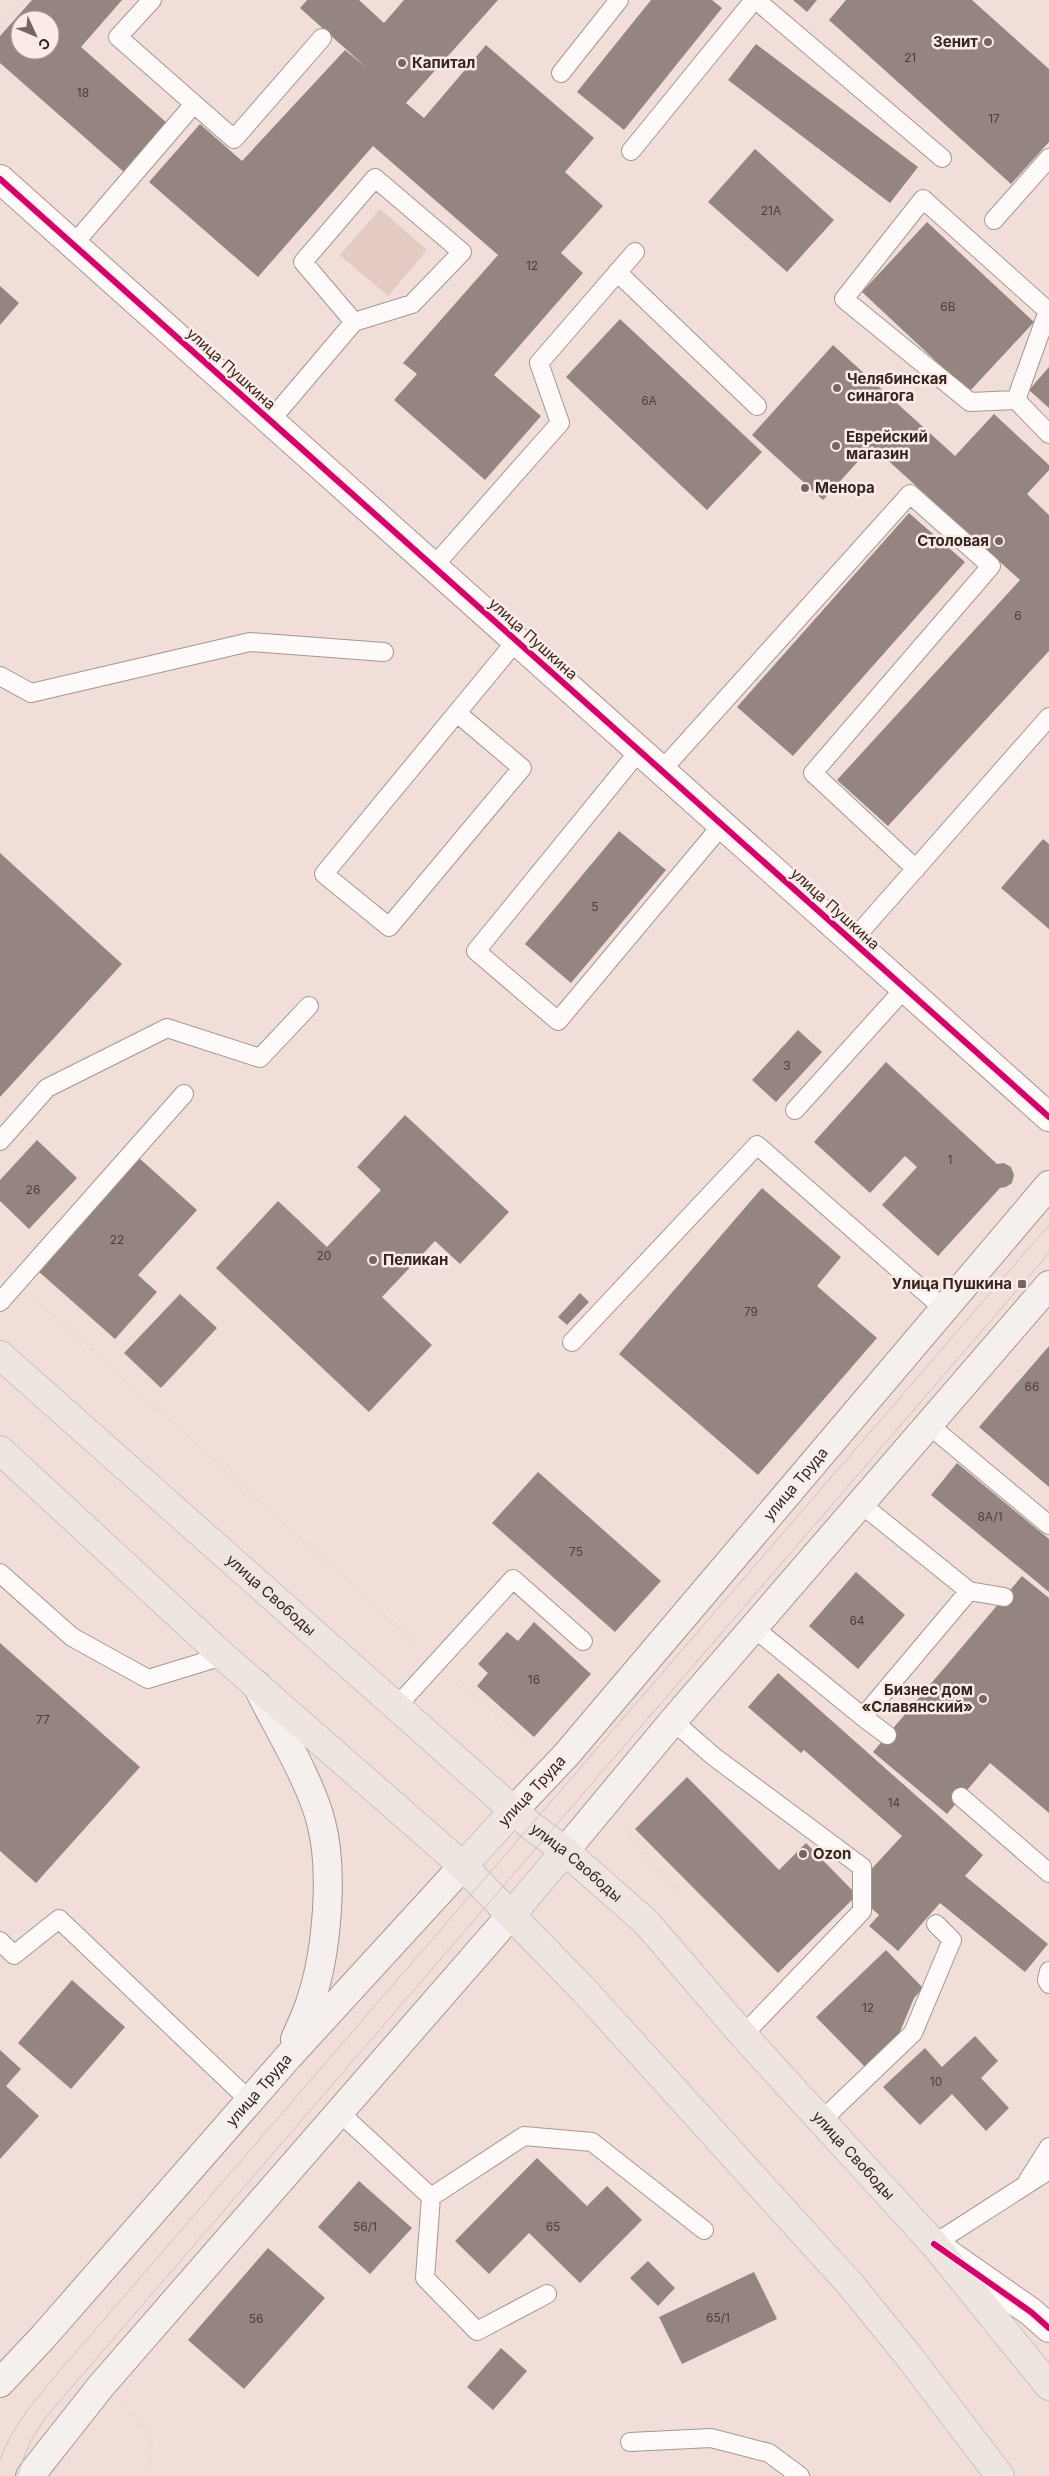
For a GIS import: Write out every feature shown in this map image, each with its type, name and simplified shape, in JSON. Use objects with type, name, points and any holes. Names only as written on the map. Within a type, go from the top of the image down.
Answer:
[{"type":"main road","name":"улица Труда","points":[[0,2383],[44,2336],[288,2057],[567,1754],[942,1308],[1049,1185]]},
{"type":"main road","points":[[30,2476],[101,2386],[511,1914],[673,1721],[1049,1285]]},
{"type":"main road","name":"улица Свободы","points":[[0,1355],[545,1838],[565,1850],[646,1922],[744,2035],[934,2244],[1049,2386]]},
{"type":"main road","points":[[0,1450],[224,1656],[463,1866],[511,1914],[581,1987],[850,2284],[907,2354],[1000,2476]]},
{"type":"main road","points":[[255,1683],[301,1773],[321,1821],[327,1856],[322,1950],[311,2000],[288,2057]]},
{"type":"street","name":"улица Пушкина","points":[[0,179],[1049,1117]]},
{"type":"street","points":[[934,2244],[1031,2312],[1049,2328]]},
{"type":"lane","points":[[152,0],[118,37],[234,139],[322,38]]},
{"type":"lane","points":[[561,73],[619,0]]},
{"type":"lane","points":[[631,151],[755,0],[942,158]]},
{"type":"lane","points":[[74,245],[194,104]]},
{"type":"lane","points":[[994,220],[1049,158]]},
{"type":"lane","points":[[270,421],[354,322],[412,304],[462,252],[375,178],[303,262],[354,322]]},
{"type":"lane","points":[[1016,400],[1048,311],[922,199],[844,299],[970,402],[1016,400],[1049,434]]},
{"type":"lane","points":[[433,567],[560,423],[539,363],[635,252]]},
{"type":"lane","points":[[617,272],[758,406]]},
{"type":"lane","points":[[661,771],[910,494],[991,566],[813,773],[916,869]]},
{"type":"lane","points":[[457,713],[522,768],[389,927],[324,874],[516,641]]},
{"type":"lane","points":[[0,676],[31,692],[250,642],[384,652]]},
{"type":"lane","points":[[852,941],[1049,717]]},
{"type":"lane","points":[[639,751],[476,951],[558,1021],[722,825]]},
{"type":"lane","points":[[795,1110],[905,988]]},
{"type":"lane","points":[[0,1141],[48,1088],[167,1028],[260,1058],[309,1006]]},
{"type":"lane","points":[[0,1302],[184,1094]]},
{"type":"lane","points":[[572,1342],[757,1145],[942,1308]]},
{"type":"lane","points":[[929,1425],[1049,1525]]},
{"type":"lane","points":[[861,1504],[969,1590],[1004,1597]]},
{"type":"lane","points":[[0,1573],[72,1638],[148,1679],[224,1656]]},
{"type":"lane","points":[[397,1706],[513,1579],[583,1641]]},
{"type":"lane","points":[[863,1717],[969,1590]]},
{"type":"lane","points":[[754,1628],[887,1735]]},
{"type":"lane","points":[[673,1721],[713,1756],[862,1867],[862,1911],[744,2035]]},
{"type":"lane","points":[[961,1797],[1049,1873]]},
{"type":"lane","points":[[0,1942],[14,1955],[59,1919],[250,2101]]},
{"type":"lane","points":[[821,2121],[913,2033],[952,1940],[936,1924]]},
{"type":"lane","points":[[1049,1971],[1047,1980],[1049,1984]]},
{"type":"lane","points":[[339,2112],[431,2196]]},
{"type":"lane","points":[[431,2196],[524,2136],[592,2142],[704,2230]]},
{"type":"lane","points":[[1024,2186],[1049,2146]]},
{"type":"lane","points":[[934,2244],[1049,2170]]},
{"type":"lane","points":[[431,2196],[425,2278],[477,2331],[547,2294]]},
{"type":"lane","points":[[630,2442],[711,2438],[769,2453],[800,2476]]},
{"type":"path","points":[[0,26],[23,0]]},
{"type":"path","points":[[17,1281],[490,1711],[533,1746],[539,1740]]},
{"type":"path","points":[[629,1825],[630,1839],[679,1892]]},
{"type":"shaded area","points":[[380,209],[427,250],[388,296],[340,255]]},
{"type":"building","points":[[32,0],[122,0],[81,47],[167,123],[124,172],[0,63],[0,36],[10,25],[10,60],[60,60],[60,10],[23,10]]},
{"type":"building","points":[[307,0],[359,0],[384,23],[404,0],[498,0],[406,103],[424,118],[486,45],[594,138],[565,172],[603,206],[561,253],[583,273],[494,375],[541,416],[485,480],[394,400],[417,374],[403,363],[498,255],[373,146],[258,277],[149,182],[200,124],[242,161],[345,50],[367,68],[300,8]]},
{"type":"building","points":[[651,0],[712,0],[722,8],[624,130],[577,92]]},
{"type":"building","points":[[793,0],[817,0],[807,12]]},
{"type":"building","points":[[846,0],[972,0],[1049,69],[1049,142],[1011,184],[829,20]]},
{"type":"building","points":[[756,44],[918,167],[890,203],[728,80]]},
{"type":"building","points":[[755,149],[834,220],[787,272],[708,202]]},
{"type":"building","points":[[927,222],[1034,322],[969,392],[862,292]]},
{"type":"building","points":[[0,286],[19,303],[0,325]]},
{"type":"building","points":[[620,319],[762,452],[707,510],[566,377]]},
{"type":"building","points":[[833,345],[955,456],[994,414],[1049,465],[1049,470],[1027,494],[1049,515],[1049,651],[888,826],[837,780],[1020,580],[872,446],[823,500],[752,435]]},
{"type":"building","points":[[1049,367],[1049,408],[1029,390]]},
{"type":"building","points":[[909,513],[965,562],[793,756],[737,707]]},
{"type":"building","points":[[619,831],[666,870],[571,983],[525,944]]},
{"type":"building","points":[[1043,839],[1049,844],[1049,929],[1001,888]]},
{"type":"building","points":[[0,853],[122,964],[0,1097]]},
{"type":"building","points":[[798,1030],[822,1052],[776,1102],[752,1080]]},
{"type":"building","points":[[886,1062],[997,1164],[1004,1163],[1011,1167],[1014,1175],[1012,1183],[1000,1188],[938,1256],[882,1205],[917,1167],[905,1156],[870,1193],[814,1142]]},
{"type":"building","points":[[405,1115],[509,1212],[460,1264],[435,1241],[382,1297],[432,1345],[369,1412],[216,1268],[278,1201],[327,1247],[381,1190],[357,1167]]},
{"type":"building","points":[[37,1140],[77,1178],[29,1229],[0,1201],[0,1180]]},
{"type":"building","points":[[139,1158],[197,1210],[138,1275],[157,1292],[115,1339],[38,1271]]},
{"type":"building","points":[[762,1188],[841,1257],[817,1286],[877,1338],[758,1475],[619,1354]]},
{"type":"building","points":[[580,1293],[589,1302],[567,1325],[558,1317]]},
{"type":"building","points":[[180,1294],[217,1328],[161,1388],[124,1353]]},
{"type":"building","points":[[1049,1346],[1049,1487],[979,1427]]},
{"type":"building","points":[[957,1463],[1049,1539],[1049,1592],[931,1495]]},
{"type":"building","points":[[538,1472],[661,1581],[615,1632],[492,1523]]},
{"type":"building","points":[[856,1572],[905,1615],[858,1669],[809,1626]]},
{"type":"building","name":"Бизнес дом «Славянский»","points":[[1022,1576],[1049,1598],[1049,1813],[990,1763],[947,1814],[873,1752]]},
{"type":"building","points":[[534,1622],[591,1674],[534,1737],[477,1686],[488,1673],[478,1664],[507,1632],[518,1641]]},
{"type":"building","points":[[0,1643],[140,1767],[36,1883],[0,1851]]},
{"type":"building","points":[[778,1673],[983,1855],[965,1876],[1048,1944],[1025,1972],[940,1903],[898,1951],[869,1926],[879,1915],[857,1895],[778,1973],[635,1829],[687,1777],[779,1870],[806,1843],[852,1890],[902,1836],[804,1750],[801,1753],[748,1707]]},
{"type":"building","points":[[886,1950],[923,1988],[914,1998],[899,2034],[865,2067],[816,2017]]},
{"type":"building","points":[[72,1980],[125,2027],[71,2089],[18,2043]]},
{"type":"building","points":[[975,2036],[998,2061],[981,2078],[1009,2108],[986,2131],[952,2094],[920,2125],[883,2087],[925,2048],[942,2067]]},
{"type":"building","points":[[0,2050],[21,2069],[6,2086],[39,2116],[0,2159]]},
{"type":"building","points":[[537,2158],[587,2206],[607,2186],[642,2220],[580,2283],[529,2233],[489,2274],[455,2241]]},
{"type":"building","points":[[359,2181],[412,2228],[370,2274],[318,2227]]},
{"type":"building","points":[[268,2248],[325,2298],[244,2389],[188,2340]]},
{"type":"building","points":[[648,2261],[675,2288],[658,2306],[630,2278]]},
{"type":"building","points":[[754,2272],[777,2319],[682,2364],[659,2317]]},
{"type":"building","points":[[501,2348],[527,2371],[493,2410],[467,2387]]},
{"type":"tram line","points":[[0,2460],[21,2419],[49,2383],[1049,1225]]},
{"type":"tram line","points":[[17,2476],[30,2442],[46,2417],[1049,1253]]},
{"type":"cycle path","points":[[0,179],[1049,1117]]},
{"type":"cycle path","points":[[934,2244],[1031,2312],[1049,2328]]},
{"type":"place","name":"Зенит","points":[[988,42]]},
{"type":"place","name":"Капитал","points":[[402,63]]},
{"type":"place","name":"Челябинская синагога","points":[[837,388]]},
{"type":"place","name":"Еврейский магазин","points":[[836,446]]},
{"type":"place","name":"Менора","points":[[805,488]]},
{"type":"place","name":"Столовая","points":[[999,541]]},
{"type":"place","name":"Пеликан","points":[[373,1260]]},
{"type":"place","name":"Улица Пушкина","points":[[1022,1284]]},
{"type":"place","name":"Бизнес дом «Славянский»","points":[[983,1699]]},
{"type":"place","name":"Ozon","points":[[803,1854]]}]
